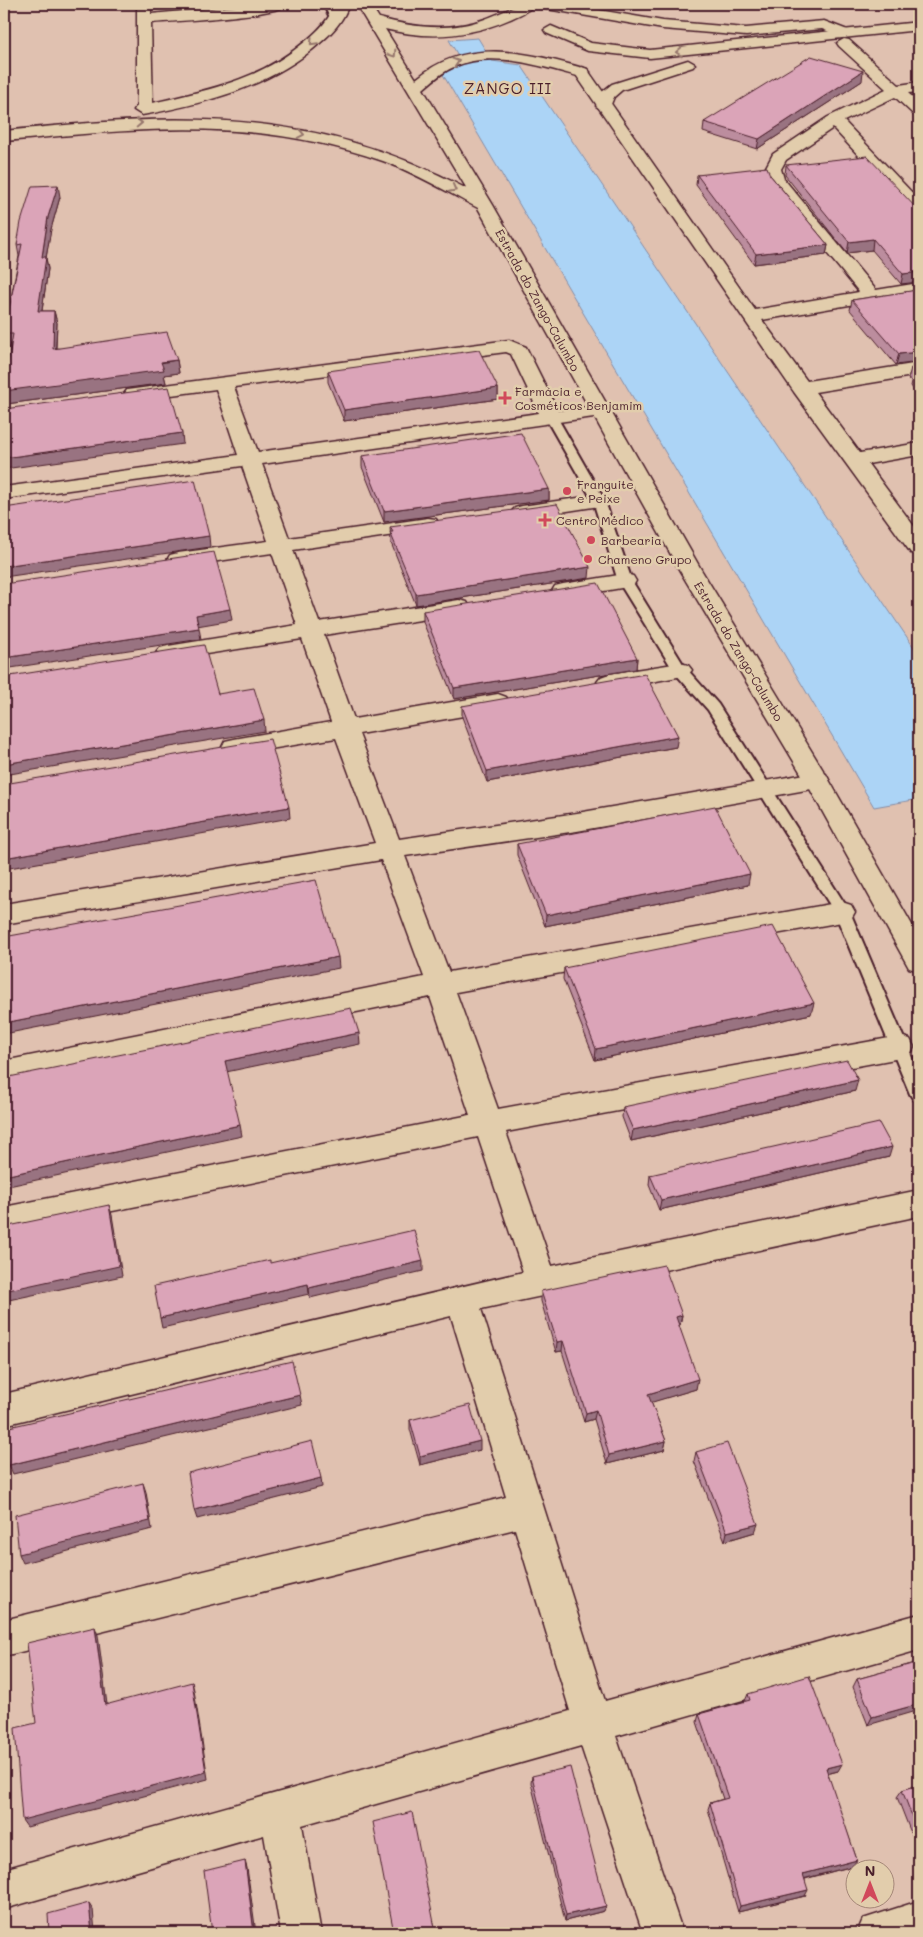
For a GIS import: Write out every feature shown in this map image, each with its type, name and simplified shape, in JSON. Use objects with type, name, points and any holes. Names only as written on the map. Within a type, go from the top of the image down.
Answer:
[{"type":"street","points":[[144,4],[145,109]]},
{"type":"street","points":[[145,19],[235,12],[281,4]]},
{"type":"street","points":[[4,125],[145,109],[206,96],[266,74],[302,53],[335,19],[342,4]]},
{"type":"street","name":"Estrada do Zango-Calumbo","points":[[363,4],[485,205],[691,571],[817,780],[919,961]]},
{"type":"street","points":[[372,21],[422,32],[450,32],[478,28],[504,18],[528,4]]},
{"type":"street","points":[[532,4],[582,72],[801,388],[853,460],[917,541]]},
{"type":"street","points":[[541,4],[663,25],[746,32],[824,25],[845,39],[919,111]]},
{"type":"street","points":[[604,106],[607,95],[617,87],[674,67],[704,60],[919,26]]},
{"type":"street","points":[[551,30],[588,48],[650,54],[919,35]]},
{"type":"street","points":[[524,57],[566,50]]},
{"type":"street","points":[[415,88],[438,69],[453,62],[492,55],[524,57],[582,72]]},
{"type":"street","points":[[871,295],[776,180],[773,168],[779,157],[834,120],[897,90],[919,87]]},
{"type":"street","points":[[834,120],[919,210]]},
{"type":"street","points":[[4,136],[116,124],[164,122],[250,126],[298,133],[352,146],[425,174],[485,205]]},
{"type":"street","points":[[751,316],[919,288]]},
{"type":"street","points":[[118,396],[509,346],[519,351],[551,417]]},
{"type":"street","points":[[801,388],[919,369]]},
{"type":"street","points":[[223,382],[345,728],[440,984],[542,1282]]},
{"type":"street","points":[[4,493],[601,411]]},
{"type":"street","points":[[853,460],[919,450]]},
{"type":"street","points":[[502,514],[599,501]]},
{"type":"street","points":[[157,563],[445,522]]},
{"type":"street","points":[[537,595],[625,581]]},
{"type":"street","points":[[148,656],[478,604]]},
{"type":"street","points":[[591,685],[680,670]]},
{"type":"street","points":[[209,752],[522,697]]},
{"type":"street","points":[[4,914],[391,849],[577,822],[817,780]]},
{"type":"street","points":[[4,1073],[440,984],[842,912]]},
{"type":"street","points":[[4,1220],[489,1123],[900,1047]]},
{"type":"street","points":[[4,1409],[462,1298],[919,1203]]},
{"type":"street","points":[[462,1298],[593,1722],[662,1933]]},
{"type":"street","points":[[4,1638],[527,1509]]},
{"type":"street","points":[[4,1889],[593,1722],[919,1632]]},
{"type":"street","points":[[280,1811],[302,1933]]},
{"type":"street","points":[[877,1933],[919,1921]]},
{"type":"lane","points":[[327,4],[335,19]]},
{"type":"lane","points":[[551,417],[599,501],[625,581],[680,670],[713,707],[842,912],[919,1094]]},
{"type":"water","points":[[478,38],[492,61],[521,65],[919,655],[919,799],[874,807],[442,73],[463,64],[449,40]]},
{"type":"building","points":[[811,56],[863,71],[759,139],[704,122]]},
{"type":"building","points":[[867,156],[919,211],[919,272],[903,274],[873,239],[849,242],[786,165]]},
{"type":"building","points":[[767,167],[770,175],[828,245],[756,254],[697,175]]},
{"type":"building","points":[[58,185],[48,217],[42,257],[46,257],[38,311],[54,311],[53,349],[167,332],[177,360],[161,362],[164,370],[4,391],[13,334],[4,334],[22,244],[17,245],[21,222],[32,186]]},
{"type":"building","points":[[919,284],[919,352],[899,354],[852,300],[917,290],[914,286]]},
{"type":"building","points":[[479,350],[498,388],[344,410],[328,371]]},
{"type":"building","points":[[919,366],[919,383],[913,376],[917,375],[911,368]]},
{"type":"building","points":[[169,387],[182,433],[4,458],[4,409]]},
{"type":"building","points":[[521,433],[549,489],[384,511],[362,456]]},
{"type":"building","points":[[195,480],[209,536],[4,566],[4,508]]},
{"type":"building","points":[[557,504],[590,567],[416,594],[390,532],[393,532],[390,527]]},
{"type":"building","points":[[214,552],[230,609],[196,615],[199,628],[4,658],[4,584]]},
{"type":"building","points":[[598,583],[637,658],[454,688],[423,611]]},
{"type":"building","points":[[204,645],[218,694],[254,688],[264,720],[4,764],[4,677]]},
{"type":"building","points":[[645,674],[678,736],[487,771],[462,706]]},
{"type":"building","points":[[270,739],[289,807],[4,858],[4,784]]},
{"type":"building","points":[[715,806],[750,874],[546,915],[517,844]]},
{"type":"building","points":[[316,880],[338,957],[4,1023],[4,937]]},
{"type":"building","points":[[773,926],[814,1003],[596,1049],[564,968]]},
{"type":"building","points":[[351,1008],[359,1033],[225,1061],[240,1125],[4,1176],[4,1078]]},
{"type":"building","points":[[847,1060],[858,1080],[633,1130],[623,1107]]},
{"type":"building","points":[[879,1123],[892,1147],[661,1200],[650,1175]]},
{"type":"building","points":[[109,1205],[119,1266],[4,1291],[4,1227]]},
{"type":"building","points":[[414,1230],[423,1261],[309,1288],[308,1284],[160,1318],[154,1286],[270,1260],[270,1263]]},
{"type":"building","points":[[664,1265],[682,1315],[676,1317],[698,1379],[648,1394],[666,1441],[609,1455],[596,1410],[586,1413],[563,1341],[557,1342],[541,1291]]},
{"type":"building","points":[[292,1361],[300,1395],[9,1465],[5,1428]]},
{"type":"building","points":[[470,1405],[480,1441],[420,1456],[410,1420]]},
{"type":"building","points":[[312,1441],[321,1478],[194,1510],[188,1473]]},
{"type":"building","points":[[727,1443],[758,1524],[727,1532],[696,1452]]},
{"type":"building","points":[[143,1483],[150,1521],[19,1554],[15,1515]]},
{"type":"building","points":[[95,1627],[105,1705],[192,1682],[206,1772],[22,1820],[15,1728],[36,1723],[27,1643]]},
{"type":"building","points":[[919,1662],[919,1704],[872,1717],[857,1679]]},
{"type":"building","points":[[809,1676],[842,1764],[826,1768],[857,1860],[846,1860],[846,1863],[803,1874],[808,1890],[740,1906],[710,1803],[728,1798],[699,1714],[750,1700],[748,1694]]},
{"type":"building","points":[[570,1767],[606,1906],[566,1915],[532,1776]]},
{"type":"building","points":[[919,1785],[919,1831],[918,1832],[902,1790]]},
{"type":"building","points":[[412,1812],[436,1933],[394,1933],[373,1822]]},
{"type":"building","points":[[245,1861],[254,1933],[212,1933],[204,1871]]},
{"type":"building","points":[[89,1903],[92,1933],[49,1933],[48,1914]]},
{"type":"place","name":"Farmácia e Cosméticos Benjamim","points":[[505,398]]},
{"type":"place","name":"Franguite e Peixe","points":[[567,491]]},
{"type":"place","name":"Centro Médico","points":[[545,520]]},
{"type":"place","name":"Barbearia","points":[[591,540]]},
{"type":"place","name":"Chameno Grupo","points":[[588,559]]},
{"type":"district","name":"ZANGO III","points":[[508,88]]}]
